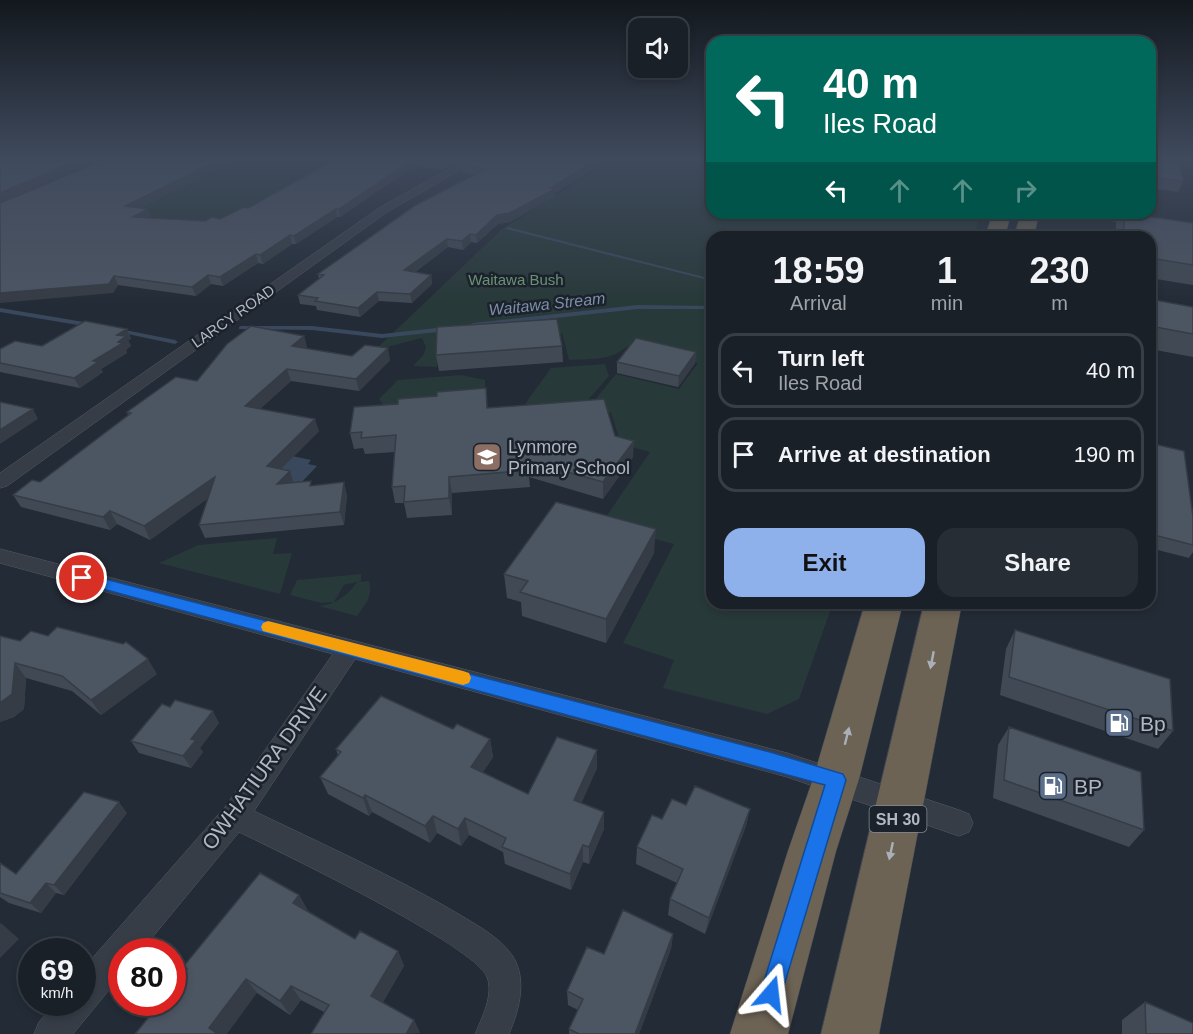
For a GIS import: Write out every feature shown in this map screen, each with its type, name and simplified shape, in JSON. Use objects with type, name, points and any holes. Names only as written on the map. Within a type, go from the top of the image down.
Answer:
[{"type":"highway","points":[[759,1034],[812,851],[836,780],[854,706],[882,609]]},
{"type":"highway","name":"SH 30","points":[[850,1034],[902,802],[942,609]]},
{"type":"street","name":"LARCY ROAD","points":[[0,482],[386,208]]},
{"type":"street","points":[[0,556],[759,757],[836,780],[959,823]]},
{"type":"street","name":"OWHATIURA DRIVE","points":[[96,980],[235,816],[350,648]]},
{"type":"street","points":[[235,816],[451,926],[486,950],[501,967],[504,992],[498,1020],[492,1034]]},
{"type":"street","points":[[51,1034],[66,1016]]},
{"type":"green space","points":[[140,208],[253,208],[220,226],[129,214]]},
{"type":"green space","name":"Waitawa Bush","points":[[535,208],[706,208],[706,219],[979,219],[975,231],[706,231],[706,609],[831,609],[799,699],[767,714],[663,688],[674,660],[623,643],[674,544],[628,532],[606,517],[650,452],[621,444],[611,413],[589,407],[616,374],[679,389],[698,363],[627,346],[608,357],[569,360],[562,333],[438,342],[437,367],[413,366],[424,354],[426,347],[422,338],[375,350],[502,229]]},
{"type":"green space","points":[[605,364],[609,376],[581,408],[525,404],[551,368]]},
{"type":"green space","points":[[461,375],[485,380],[485,394],[385,407],[379,399],[398,380]]},
{"type":"green space","points":[[277,538],[273,554],[292,553],[280,594],[159,563],[198,545]]},
{"type":"green space","points":[[361,574],[361,581],[344,585],[334,602],[321,603],[290,595],[297,580]]},
{"type":"green space","points":[[369,581],[369,596],[357,616],[319,606],[341,598],[357,582]]},
{"type":"water","points":[[273,452],[311,460],[308,464],[317,466],[299,485],[241,472]]},
{"type":"building","points":[[0,208],[142,208],[148,209],[133,217],[205,221],[212,217],[220,219],[241,208],[340,208],[294,236],[290,235],[260,255],[256,254],[220,277],[208,275],[192,287],[114,276],[109,284],[0,293]]},
{"type":"building","points":[[411,208],[519,208],[510,213],[497,215],[476,235],[470,234],[462,241],[447,239],[404,270],[431,275],[410,294],[377,292],[358,308],[315,301],[318,298],[298,295],[324,275],[318,274]]},
{"type":"building","points":[[1156,218],[1193,223],[1193,265],[1156,259],[1156,231],[1124,231],[1124,219]]},
{"type":"building","points":[[1156,300],[1193,307],[1193,334],[1156,327]]},
{"type":"building","points":[[557,319],[562,346],[436,355],[437,327]]},
{"type":"building","points":[[85,321],[127,329],[117,335],[126,336],[118,342],[123,343],[93,361],[98,362],[74,378],[0,363],[0,349],[15,341],[42,346]]},
{"type":"building","points":[[251,326],[304,336],[292,346],[352,356],[365,345],[388,348],[356,379],[287,369],[245,406],[315,419],[267,466],[290,471],[277,484],[311,481],[310,486],[344,482],[340,512],[199,525],[215,477],[144,526],[110,511],[103,517],[13,495],[32,480],[40,482],[131,413],[127,412],[176,377],[197,381],[227,344]]},
{"type":"building","points":[[636,338],[696,352],[679,376],[617,362]]},
{"type":"building","points":[[486,388],[487,408],[604,399],[615,436],[634,441],[603,482],[528,461],[529,470],[449,477],[449,498],[404,502],[405,486],[392,487],[396,435],[361,438],[362,432],[350,433],[354,407],[398,404],[398,399],[437,396],[437,392]]},
{"type":"building","points":[[0,402],[33,409],[0,430]]},
{"type":"building","points":[[1156,444],[1184,451],[1193,517],[1193,545],[1156,536]]},
{"type":"building","points":[[556,502],[656,529],[606,619],[520,592],[528,581],[504,574]]},
{"type":"building","points":[[57,627],[123,644],[126,642],[148,659],[91,700],[62,676],[15,663],[12,694],[0,703],[0,636],[20,641],[31,631],[48,636]]},
{"type":"building","points":[[1015,630],[1170,679],[1173,731],[1009,677]]},
{"type":"building","points":[[381,696],[453,729],[457,724],[490,739],[471,767],[528,794],[557,737],[597,750],[574,800],[604,812],[589,847],[583,845],[570,874],[502,847],[506,838],[465,818],[458,829],[433,816],[425,826],[365,795],[363,798],[320,777],[341,752],[336,749]]},
{"type":"building","points":[[175,700],[213,711],[191,739],[196,740],[183,756],[131,741],[162,704],[170,707]]},
{"type":"building","points":[[1009,727],[1141,772],[1144,830],[1004,780]]},
{"type":"building","points":[[695,786],[750,809],[709,918],[670,899],[683,869],[637,847],[652,815],[662,819],[672,799],[686,805]]},
{"type":"building","points":[[84,792],[119,802],[54,885],[46,883],[30,903],[0,893],[0,863],[16,874]]},
{"type":"building","points":[[260,873],[299,895],[293,903],[355,939],[360,931],[398,951],[371,996],[414,1020],[406,1034],[311,1034],[329,1005],[291,986],[280,1001],[246,979],[209,1028],[218,1034],[135,1034],[150,1016],[186,1016],[186,963]]},
{"type":"building","points":[[623,910],[673,934],[635,1034],[579,1034],[569,1029],[583,999],[567,991],[587,947],[604,954]]},
{"type":"building","points":[[1145,1002],[1193,1023],[1193,1034],[1146,1034]]},
{"type":"waterway","points":[[508,228],[706,278]]},
{"type":"waterway","name":"Waitawa Stream","points":[[473,325],[638,307],[706,308]]},
{"type":"waterway","name":"Waitawa Stream","points":[[0,310],[90,325]]},
{"type":"waterway","name":"Waitawa Stream","points":[[241,328],[312,328],[382,336],[446,329]]},
{"type":"waterway","name":"Waitawa Stream","points":[[120,331],[175,342]]},
{"type":"slow traffic","points":[[268,627],[463,678]]},
{"type":"place","name":"Lynmore Primary School","points":[[487,457]]},
{"type":"place","name":"Bp","points":[[1119,723]]},
{"type":"place","name":"BP","points":[[1053,786]]},
{"type":"route","points":[[82,578],[770,760],[836,780],[812,851],[771,994]]}]
